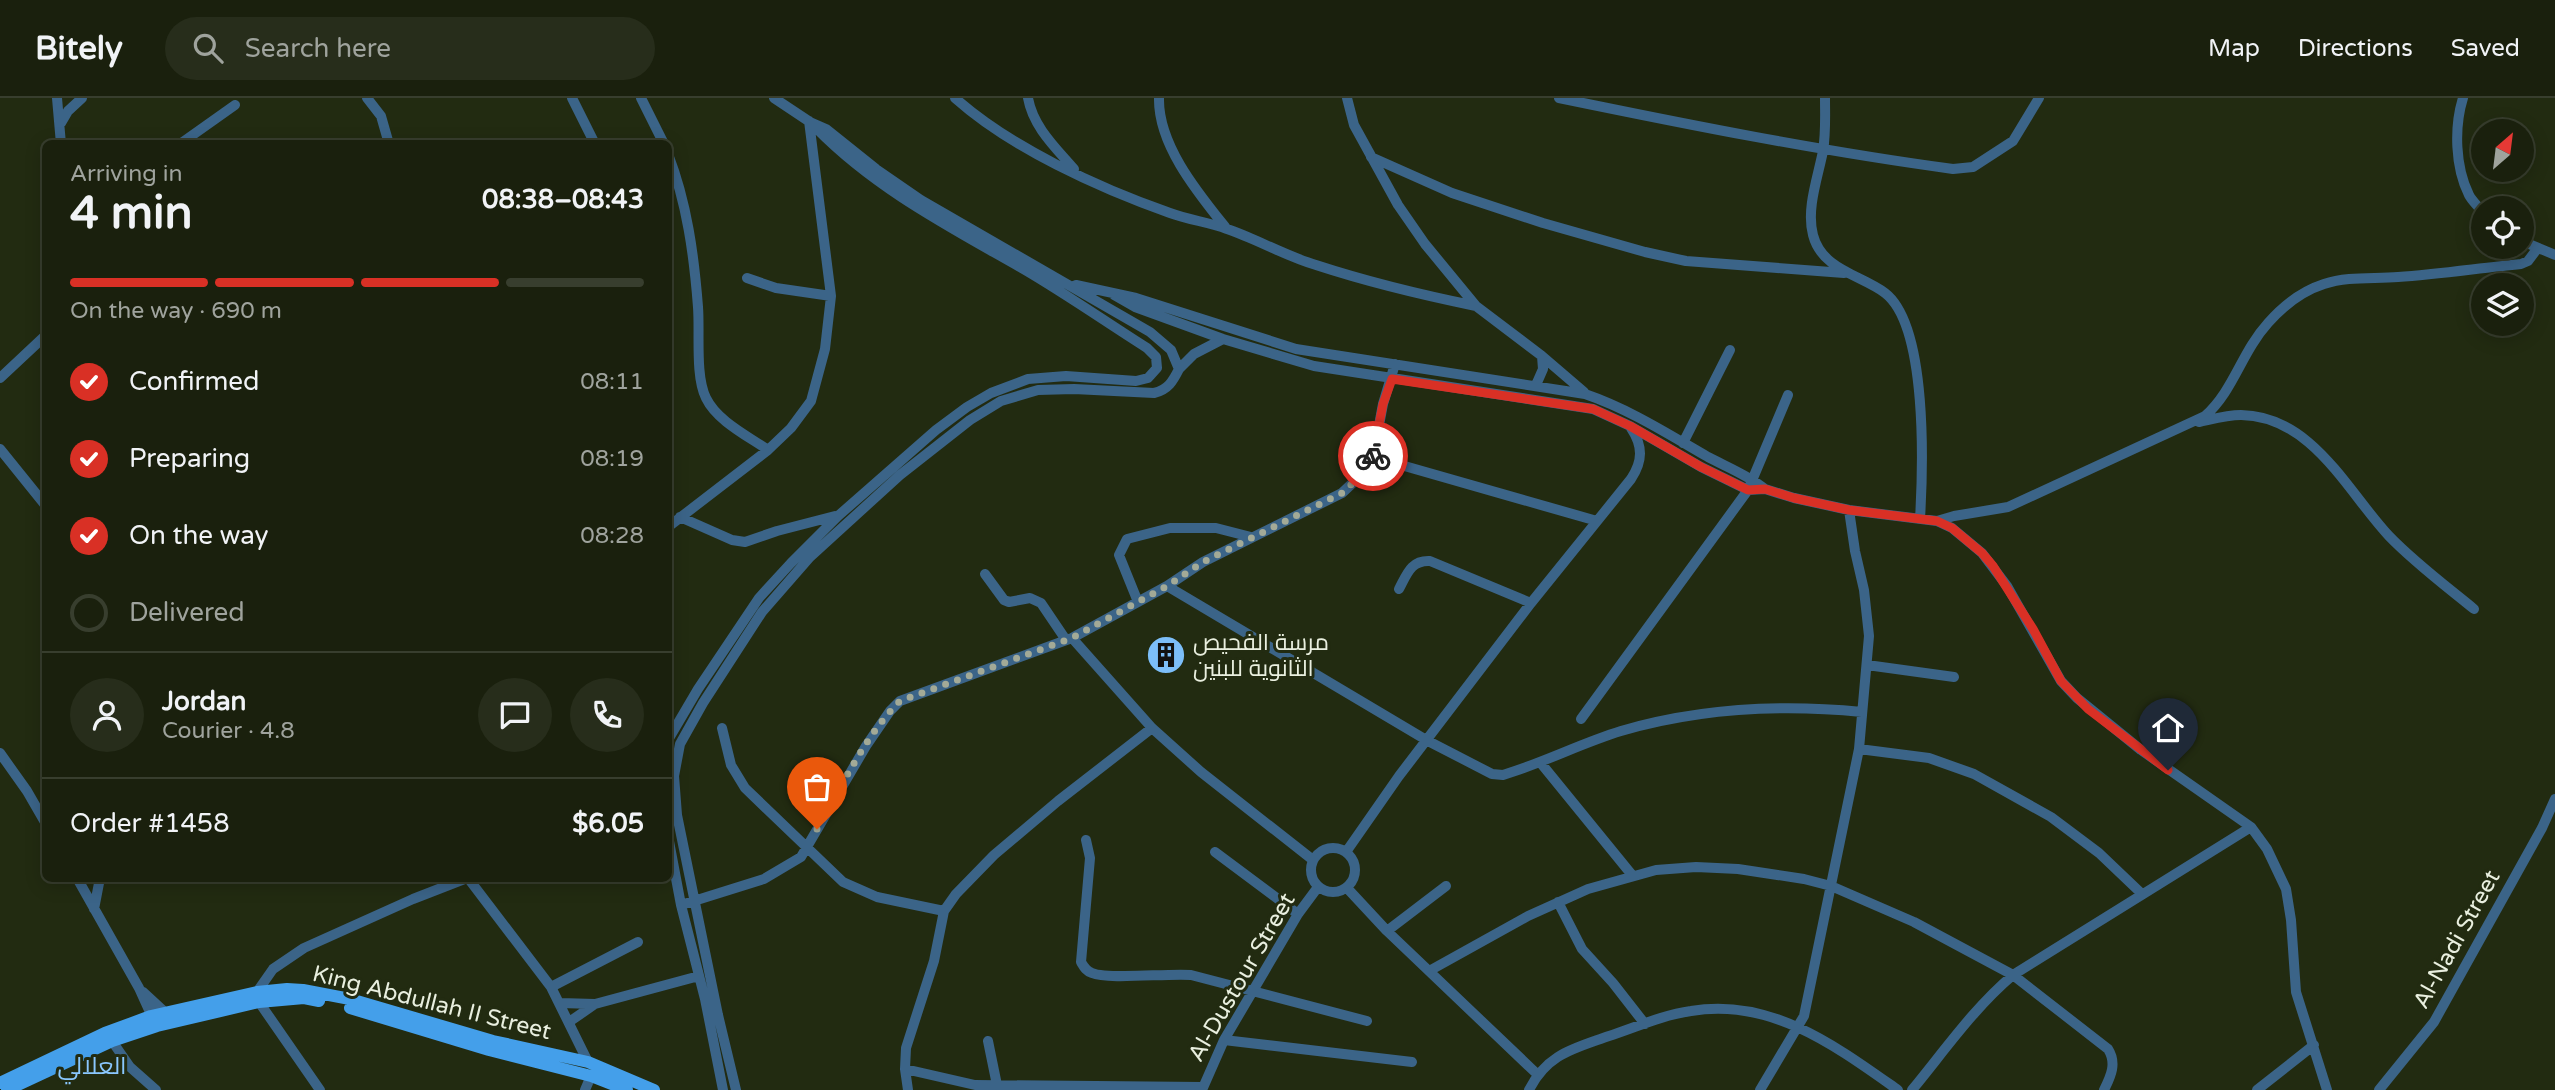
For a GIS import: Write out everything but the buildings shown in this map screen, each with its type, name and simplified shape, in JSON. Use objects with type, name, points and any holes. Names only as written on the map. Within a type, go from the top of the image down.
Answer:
[{"type":"main road","name":"King Abdullah II Street","points":[[0,1083],[105,1033],[287,989],[350,999],[493,1041],[588,1062],[654,1090]]},
{"type":"main road","name":"King Abdullah II Street","points":[[258,997],[304,998],[330,1003],[489,1051],[591,1076],[627,1090]]},
{"type":"main road","name":"King Abdullah II Street","points":[[6,1090],[154,1021]]},
{"type":"street","points":[[57,98],[61,140]]},
{"type":"street","points":[[61,123],[68,111],[82,98]]},
{"type":"street","points":[[367,98],[381,116],[389,140]]},
{"type":"street","points":[[572,98],[593,140]]},
{"type":"street","points":[[641,98],[662,140]]},
{"type":"street","points":[[774,98],[827,129],[876,169],[921,200],[1065,288],[1165,344],[1171,350],[1179,369]]},
{"type":"street","points":[[955,98],[975,117],[1021,145],[1079,174],[1167,212],[1226,228],[1314,265],[1476,306]]},
{"type":"street","points":[[1028,98],[1041,130],[1079,174]]},
{"type":"street","points":[[1159,98],[1164,136],[1226,228]]},
{"type":"street","points":[[1347,98],[1354,125],[1371,158],[1398,205],[1425,244],[1476,306],[1542,356],[1585,394],[1593,409]]},
{"type":"street","points":[[1559,98],[1823,150],[1953,169],[1973,167],[2013,141],[2039,98]]},
{"type":"street","points":[[1825,98],[1826,131],[1815,188],[1812,234],[1824,254],[1844,273],[1886,294],[1897,306],[1907,325],[1915,367],[1923,453],[1920,519]]},
{"type":"street","points":[[2463,98],[2458,116],[2457,145],[2471,198]]},
{"type":"street","points":[[186,140],[235,105]]},
{"type":"street","points":[[672,524],[768,450],[801,416],[811,401],[825,349],[831,296],[810,121]]},
{"type":"street","points":[[1371,158],[1452,193],[1645,252],[1686,261],[1844,273]]},
{"type":"street","points":[[672,163],[681,187],[687,217],[698,304],[701,382],[706,398],[725,419],[768,450]]},
{"type":"street","points":[[2534,247],[2555,256]]},
{"type":"street","points":[[1937,521],[2008,507],[2205,416],[2221,400],[2256,336],[2285,305],[2303,293],[2340,279],[2395,278],[2521,264],[2528,261],[2537,249]]},
{"type":"street","points":[[747,278],[776,288],[831,296]]},
{"type":"street","points":[[1065,288],[1149,302],[1296,349],[1585,394],[1613,403],[1754,479],[1765,489]]},
{"type":"street","points":[[736,1090],[677,815],[674,776],[680,744],[718,678],[762,612],[867,497],[936,430],[967,407],[1006,386],[1028,379],[1066,376],[1136,380],[1148,378],[1154,373],[1157,368],[1156,357],[1147,348],[1065,288]]},
{"type":"street","points":[[1114,295],[1135,307],[1223,339],[1314,366],[1593,409],[1748,490],[1765,489],[1849,510],[1937,521],[1952,528],[1967,539],[1993,566],[2033,629],[2055,671],[2077,698],[2141,750],[2251,827],[2267,849],[2286,889],[2296,992],[2328,1090]]},
{"type":"street","points":[[672,733],[759,598],[790,563],[838,516],[943,440],[1000,401],[1027,392],[1049,389],[1154,393],[1168,387],[1179,369],[1203,348],[1223,339]]},
{"type":"street","points":[[0,377],[42,343]]},
{"type":"street","points":[[1683,443],[1730,350]]},
{"type":"street","points":[[1536,385],[1543,369],[1542,356]]},
{"type":"street","points":[[681,905],[774,875],[795,863],[866,746],[900,701],[1069,639],[1167,586],[1203,562],[1342,493],[1359,477],[1373,457],[1383,404],[1395,365]]},
{"type":"street","points":[[1581,719],[1748,490],[1788,395]]},
{"type":"street","points":[[2189,424],[2243,415],[2267,420],[2314,445],[2389,535],[2474,609]]},
{"type":"street","points":[[1346,852],[1399,776],[1636,471],[1642,450],[1630,426]]},
{"type":"street","points":[[0,449],[42,501]]},
{"type":"street","points":[[1373,457],[1597,521]]},
{"type":"street","points":[[1760,1090],[1804,1016],[1859,749],[1867,665],[1868,617],[1849,510]]},
{"type":"street","points":[[680,517],[732,540],[745,542],[838,516]]},
{"type":"street","points":[[1138,602],[1119,555],[1127,539],[1170,528],[1216,528],[1251,537]]},
{"type":"street","points":[[1399,589],[1414,564],[1430,561],[1531,603]]},
{"type":"street","points":[[985,574],[1004,600],[1009,602],[1030,598],[1041,603],[1069,639],[1152,728],[1201,772],[1313,860]]},
{"type":"street","points":[[1167,586],[1428,741],[1498,775],[1623,730],[1722,711],[1794,707],[1862,712]]},
{"type":"street","points":[[1867,665],[1954,677]]},
{"type":"street","points":[[722,728],[737,778],[844,882],[877,897],[944,911]]},
{"type":"street","points":[[908,1090],[905,1069],[910,1032],[923,1002],[944,911],[956,894],[994,855],[1152,728]]},
{"type":"street","points":[[1859,749],[1929,758],[1974,774],[2052,817],[2108,860],[2143,894]]},
{"type":"street","points":[[0,753],[42,817]]},
{"type":"street","points":[[1540,762],[1632,875]]},
{"type":"street","name":"Al-Nadi Street","points":[[2379,1090],[2434,1022],[2542,828],[2555,799]]},
{"type":"street","points":[[1912,1090],[1969,1018],[2013,975],[2251,827]]},
{"type":"street","points":[[1086,840],[1090,858],[1081,962],[1085,970],[1098,975],[1192,975],[1367,1021]]},
{"type":"street","points":[[1328,848],[1346,852],[1353,859],[1356,870],[1354,880],[1347,888],[1332,892],[1318,887],[1311,870],[1313,860],[1328,848]]},
{"type":"street","points":[[1215,852],[1298,914]]},
{"type":"street","points":[[672,856],[723,1090]]},
{"type":"street","points":[[1429,971],[1558,902],[1632,875],[1696,867],[1738,869],[1804,879],[1831,886],[1914,922],[2013,975],[2112,1054],[2113,1067],[2104,1090]]},
{"type":"street","points":[[79,882],[139,988],[154,1021]]},
{"type":"street","points":[[94,909],[99,882]]},
{"type":"street","points":[[320,1090],[258,997],[273,969],[326,937],[457,882]]},
{"type":"street","points":[[470,882],[551,986],[588,1062]]},
{"type":"street","points":[[1387,931],[1446,886]]},
{"type":"street","name":"Al-Dustour Street","points":[[1203,1089],[1224,1040],[1298,914],[1318,887]]},
{"type":"street","points":[[1347,888],[1387,931],[1537,1074]]},
{"type":"street","points":[[1558,902],[1582,949],[1645,1024]]},
{"type":"street","points":[[551,986],[638,942]]},
{"type":"street","points":[[273,969],[287,989]]},
{"type":"street","points":[[560,1003],[595,1004],[699,976]]},
{"type":"street","points":[[139,988],[169,1017]]},
{"type":"street","points":[[569,1022],[595,1004]]},
{"type":"street","points":[[1529,1090],[1537,1074],[1553,1059],[1564,1054],[1688,1011],[1728,1009],[1798,1026],[1841,1050],[1899,1090]]},
{"type":"street","points":[[1224,1040],[1412,1062]]},
{"type":"street","points":[[112,1041],[130,1067],[156,1090]]},
{"type":"street","points":[[988,1041],[998,1088]]},
{"type":"street","points":[[2257,1090],[2314,1045]]},
{"type":"street","points":[[905,1069],[998,1088],[1073,1084],[1203,1089]]},
{"type":"street","points":[[584,1090],[591,1076]]},
{"type":"way so far","points":[[817,829],[866,746],[900,701],[1072,638],[1167,586],[1203,562],[1342,493],[1359,477],[1373,456]]},
{"type":"place","name":"مرسة الفحيص الثانوية للبنين","points":[[1166,655]]},
{"type":"district","name":"العلالي","points":[[92,1066]]},
{"type":"route","points":[[1373,456],[1383,404],[1392,379],[1593,409],[1748,490],[1765,489],[1849,510],[1937,521],[1967,539],[1993,566],[2033,629],[2061,681],[2088,709],[2168,770]]}]
